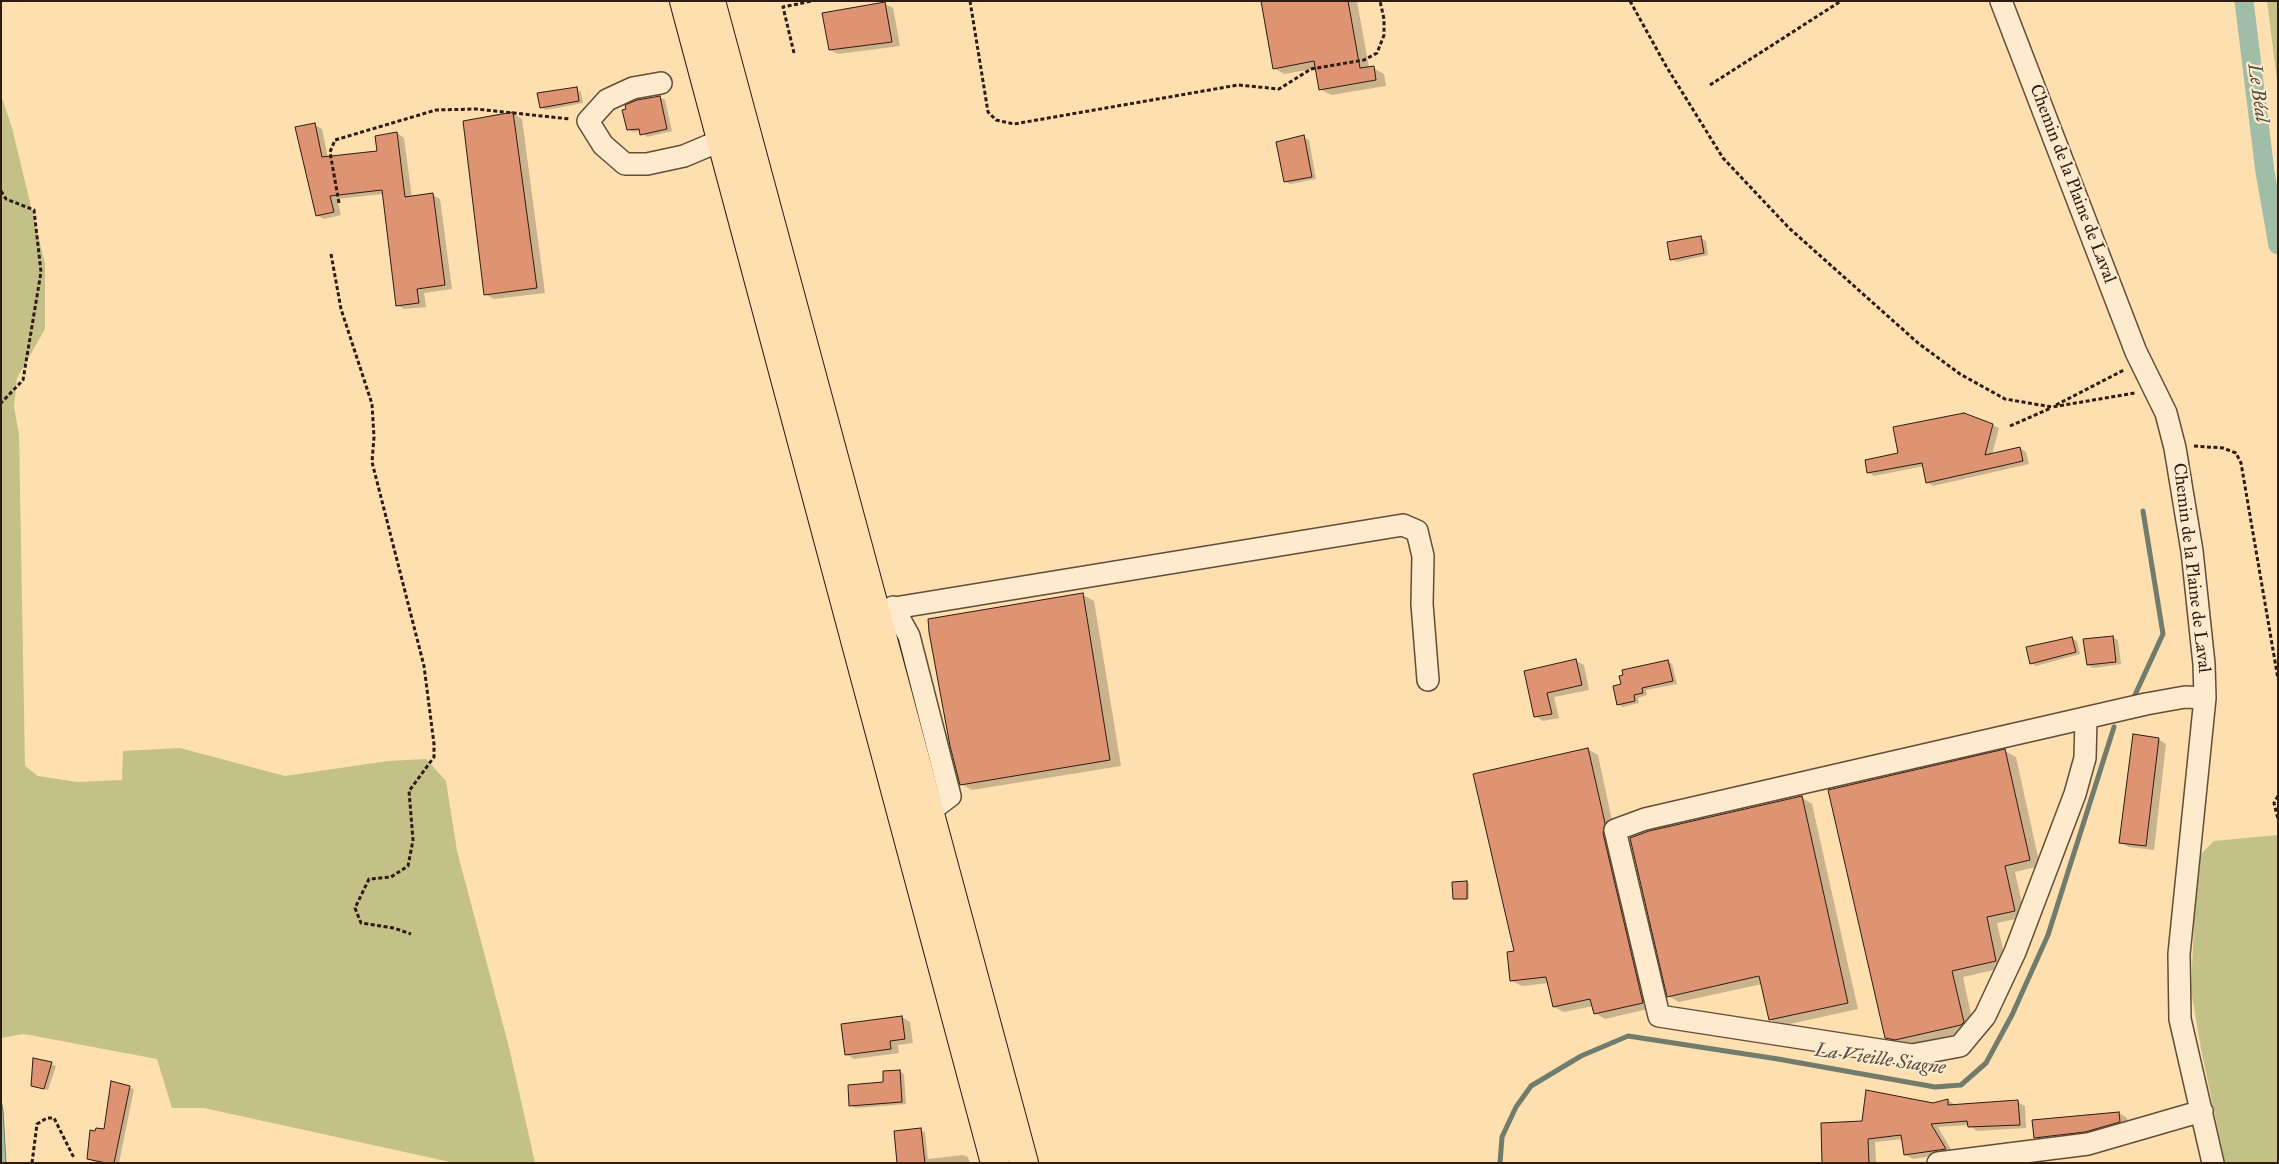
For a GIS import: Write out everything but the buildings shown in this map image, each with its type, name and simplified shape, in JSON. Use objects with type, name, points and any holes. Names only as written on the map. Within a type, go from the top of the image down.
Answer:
[{"type":"main road","points":[[684,1],[995,1163]]},
{"type":"main road","points":[[711,1],[884,609],[930,811],[1024,1163]]},
{"type":"street","name":"Chemin de la Plaine de Laval","points":[[2001,1],[2140,362],[2166,413],[2175,448],[2192,551],[2204,664],[2205,698],[2179,954],[2180,1019],[2202,1111],[2212,1163]]},
{"type":"street","points":[[661,82],[633,88],[607,100],[588,120],[603,146],[624,164],[647,164],[684,156],[722,140]]},
{"type":"street","points":[[884,609],[1403,525],[1417,531],[1424,556],[1422,604],[1428,680]]},
{"type":"street","points":[[2086,719],[2085,758],[2074,794],[2015,952],[1985,1016],[1960,1046],[1912,1055],[1659,1016],[1615,830],[1655,816],[2146,704],[2186,697],[2205,698]]},
{"type":"street","points":[[1938,1163],[2088,1144],[2202,1111]]},
{"type":"path","points":[[794,53],[783,6],[812,1]]},
{"type":"path","points":[[970,1],[988,112],[996,120],[1014,124],[1238,85],[1279,89],[1311,69],[1364,60],[1378,53],[1384,35],[1384,19],[1380,1]]},
{"type":"path","points":[[1630,1],[1666,66],[1723,158],[1789,228],[1885,316],[1960,374],[2005,399],[2052,408],[2137,392],[2141,396]]},
{"type":"path","points":[[1710,85],[1841,1]]},
{"type":"path","points":[[339,203],[330,152],[335,140],[436,110],[476,109],[588,120]]},
{"type":"path","points":[[1,190],[6,199],[34,210],[41,272],[23,380],[1,403]]},
{"type":"path","points":[[332,254],[341,309],[372,404],[374,437],[372,462],[424,666],[434,744],[434,757],[409,791],[413,840],[408,866],[391,877],[369,879],[355,908],[361,923],[394,928],[411,934]]},
{"type":"path","points":[[2010,426],[2052,408],[2140,362]]},
{"type":"path","points":[[2175,448],[2202,446],[2223,448],[2236,453],[2241,463],[2278,679]]},
{"type":"path","points":[[2278,796],[2274,803],[2278,819]]},
{"type":"path","points":[[32,1163],[37,1124],[47,1118],[54,1118],[74,1158]]},
{"type":"shaded area","points":[[2267,1],[2278,1],[2278,88]]},
{"type":"shaded area","points":[[1,95],[12,128],[45,264],[45,329],[17,378],[14,406],[19,435],[25,766],[38,776],[77,782],[122,780],[123,751],[180,748],[285,776],[388,761],[426,759],[446,781],[457,851],[509,1047],[535,1163],[455,1163],[204,1108],[172,1108],[157,1059],[24,1034],[1,1038]]},
{"type":"shaded area","points":[[2278,835],[2278,1163],[2225,1163],[2201,1049],[2191,990],[2197,858],[2214,841]]},
{"type":"shaded area","points":[[1,1100],[3,1110],[6,1163],[1,1163]]},
{"type":"waterway","name":"Le Béal","points":[[2244,1],[2265,172],[2278,245]]},
{"type":"waterway","name":"La Vieille Siagne","points":[[2134,697],[2163,634],[2143,511]]},
{"type":"waterway","name":"La Vieille Siagne","points":[[1500,1163],[1502,1137],[1516,1107],[1531,1086],[1581,1056],[1628,1036],[1778,1059],[1935,1087],[1961,1085],[1986,1063],[2012,1015],[2048,935],[2114,727]]}]
